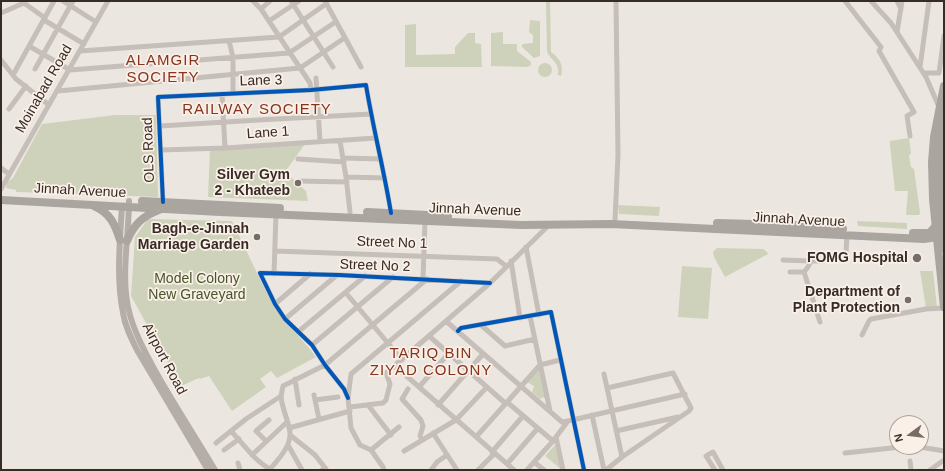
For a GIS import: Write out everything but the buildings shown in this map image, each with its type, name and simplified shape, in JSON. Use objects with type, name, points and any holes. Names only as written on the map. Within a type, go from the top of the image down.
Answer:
[{"type":"highway","points":[[944,86],[938,175],[938,194],[944,249]]},
{"type":"highway","points":[[942,111],[934,139],[932,175],[937,237],[942,260],[944,307]]},
{"type":"highway","points":[[934,139],[940,136],[944,138]]},
{"type":"highway","points":[[944,161],[944,184]]},
{"type":"highway","name":"Jinnah Avenue","points":[[1,196],[127,204]]},
{"type":"highway","name":"Jinnah Avenue","points":[[1,200],[391,213],[518,220],[615,220],[792,225],[845,233],[926,233],[932,231],[936,224]]},
{"type":"highway","points":[[90,204],[103,211],[111,218],[124,240],[141,218],[163,205]]},
{"type":"highway","name":"Jinnah Avenue","points":[[163,205],[425,221],[548,225],[611,224],[845,233],[924,239],[937,237]]},
{"type":"highway","points":[[937,237],[944,228]]},
{"type":"main road","name":"Airport Road","points":[[127,204],[119,278],[123,313],[128,332],[137,350],[208,470]]},
{"type":"main road","name":"Airport Road","points":[[124,240],[127,306],[133,328],[176,406],[215,470]]},
{"type":"street","points":[[13,75],[54,1]]},
{"type":"street","points":[[63,1],[72,3],[96,22]]},
{"type":"street","name":"Moinabad Road","points":[[1,189],[108,1]]},
{"type":"street","points":[[253,1],[261,9],[310,83],[311,90]]},
{"type":"street","points":[[261,9],[270,1]]},
{"type":"street","points":[[269,22],[292,3],[299,1]]},
{"type":"street","points":[[615,220],[618,154],[616,1]]},
{"type":"street","points":[[845,1],[881,47],[879,51],[914,112],[907,116],[910,136]]},
{"type":"street","points":[[871,1],[891,23],[920,66],[942,111]]},
{"type":"street","points":[[896,1],[901,9]]},
{"type":"street","points":[[897,32],[902,1]]},
{"type":"street","points":[[920,66],[930,1]]},
{"type":"street","points":[[1,13],[24,3],[44,19],[84,44]]},
{"type":"street","points":[[35,69],[59,29],[72,3]]},
{"type":"street","points":[[292,3],[333,67]]},
{"type":"street","points":[[80,51],[279,37],[304,21],[324,4],[361,67]]},
{"type":"street","points":[[29,46],[70,70],[289,53],[334,23]]},
{"type":"street","points":[[924,73],[941,73],[944,36]]},
{"type":"street","points":[[58,91],[300,68],[343,39]]},
{"type":"street","points":[[230,40],[233,57],[233,93]]},
{"type":"street","points":[[1,60],[16,79],[50,105]]},
{"type":"street","points":[[316,78],[320,141]]},
{"type":"street","name":"Lane 3","points":[[158,97],[311,90],[366,85],[371,114]]},
{"type":"street","points":[[9,109],[26,86]]},
{"type":"street","points":[[222,94],[225,148]]},
{"type":"street","name":"OLS Road","points":[[158,97],[163,205]]},
{"type":"street","points":[[160,126],[371,114],[386,178],[391,213]]},
{"type":"street","name":"Lane 1","points":[[160,150],[225,148],[376,138]]},
{"type":"street","points":[[340,140],[347,180],[350,212]]},
{"type":"street","points":[[298,159],[381,159]]},
{"type":"street","points":[[1,168],[9,174]]},
{"type":"street","points":[[298,181],[386,178]]},
{"type":"street","points":[[274,274],[276,213]]},
{"type":"street","points":[[231,431],[252,455],[270,470],[288,445],[290,434],[282,410],[281,396],[283,386],[325,365],[425,279],[425,221]]},
{"type":"street","points":[[289,428],[350,409],[383,403],[386,400],[390,384],[386,374],[490,283],[548,225]]},
{"type":"street","points":[[783,260],[824,261],[846,252],[845,233]]},
{"type":"street","points":[[526,247],[539,315]]},
{"type":"street","name":"Street No 1","points":[[275,252],[497,259],[506,266]]},
{"type":"street","points":[[804,272],[811,261]]},
{"type":"street","points":[[511,262],[520,318]]},
{"type":"street","points":[[790,272],[804,272]]},
{"type":"street","points":[[804,272],[820,322]]},
{"type":"street","name":"Street No 2","points":[[275,304],[260,273],[393,277],[490,283]]},
{"type":"street","points":[[310,274],[275,304],[285,319],[312,345],[325,365],[344,389],[348,398],[350,409],[351,428],[360,445],[370,450],[384,470]]},
{"type":"street","points":[[285,319],[337,275]]},
{"type":"street","points":[[298,332],[365,276]]},
{"type":"street","points":[[312,345],[393,277]]},
{"type":"street","points":[[348,398],[351,374],[461,281]]},
{"type":"street","points":[[346,292],[402,360]]},
{"type":"street","points":[[862,335],[871,319],[944,307]]},
{"type":"street","points":[[458,332],[461,328],[551,312],[570,420],[584,470]]},
{"type":"street","points":[[530,316],[550,411]]},
{"type":"street","points":[[446,322],[562,422],[685,394]]},
{"type":"street","points":[[481,325],[505,346],[535,339]]},
{"type":"street","points":[[430,336],[487,387],[538,428],[555,439],[564,470]]},
{"type":"street","points":[[419,387],[448,353]]},
{"type":"street","points":[[438,405],[483,354]]},
{"type":"street","points":[[476,437],[540,365],[560,360]]},
{"type":"street","points":[[395,366],[514,470]]},
{"type":"street","points":[[592,415],[605,470],[689,411],[691,408],[673,373],[607,388]]},
{"type":"street","points":[[604,374],[622,457]]},
{"type":"street","points":[[295,379],[299,405]]},
{"type":"street","points":[[404,451],[456,420],[487,387]]},
{"type":"street","points":[[408,389],[402,399],[421,420],[423,426],[420,436],[422,440]]},
{"type":"street","points":[[216,443],[281,396]]},
{"type":"street","points":[[319,419],[314,398],[338,397]]},
{"type":"street","points":[[368,405],[391,435]]},
{"type":"street","points":[[478,470],[523,416]]},
{"type":"street","points":[[616,431],[680,417]]},
{"type":"street","points":[[266,442],[256,431],[268,420]]},
{"type":"street","points":[[527,470],[570,420]]},
{"type":"street","points":[[252,455],[287,422]]},
{"type":"street","points":[[370,450],[391,435],[399,427]]},
{"type":"street","points":[[507,464],[538,428]]},
{"type":"street","points":[[433,433],[457,470]]},
{"type":"street","points":[[290,434],[315,455],[325,470]]},
{"type":"street","points":[[224,450],[239,440]]},
{"type":"street","points":[[288,445],[302,470]]},
{"type":"street","points":[[845,453],[889,448]]},
{"type":"street","points":[[929,448],[944,451]]},
{"type":"street","points":[[715,470],[706,456],[713,452],[723,470]]},
{"type":"street","points":[[431,470],[437,462],[447,454]]},
{"type":"street","points":[[930,470],[944,460]]},
{"type":"street","points":[[910,461],[911,470]]},
{"type":"street","points":[[534,462],[544,470]]},
{"type":"street","points":[[238,463],[240,470]]},
{"type":"green space","points":[[546,1],[550,1],[551,52],[557,57],[562,66],[561,76],[558,75],[558,67],[547,51]]},
{"type":"green space","points":[[530,20],[540,21],[540,56],[534,58],[522,47],[522,44],[533,43],[533,35],[529,32]]},
{"type":"green space","points":[[416,24],[416,55],[455,54],[455,47],[468,33],[475,33],[475,43],[481,44],[482,67],[405,67],[405,25]]},
{"type":"green space","points":[[503,32],[503,44],[517,44],[517,51],[531,62],[531,65],[528,67],[491,66],[491,33]]},
{"type":"green space","points":[[542,63],[548,63],[552,67],[552,73],[548,77],[542,77],[538,73],[538,67]]},
{"type":"green space","points":[[115,115],[156,115],[158,197],[16,192],[16,190],[6,188],[7,182],[13,178],[42,124]]},
{"type":"green space","points":[[909,138],[911,153],[909,156],[911,167],[914,169],[920,213],[919,215],[906,215],[908,191],[895,191],[890,141]]},
{"type":"green space","points":[[305,144],[285,172],[306,191],[308,201],[208,197],[210,150]]},
{"type":"green space","points":[[618,205],[660,207],[659,216],[619,214]]},
{"type":"green space","name":"Model Colony New Graveyard","points":[[148,219],[232,221],[269,298],[278,313],[316,357],[277,378],[271,371],[260,379],[266,387],[232,411],[209,376],[199,378],[181,386],[131,296],[135,237]]},
{"type":"green space","points":[[857,221],[907,223],[907,229],[858,226]]},
{"type":"green space","points":[[717,248],[763,249],[768,254],[725,277],[714,257],[713,252]]},
{"type":"green space","points":[[682,266],[712,268],[708,319],[678,317]]},
{"type":"green space","points":[[920,271],[933,271],[937,307],[926,308]]},
{"type":"green space","points":[[539,369],[546,400],[543,397],[540,399],[532,392],[534,386],[527,382]]},
{"type":"green space","points":[[555,445],[562,470],[545,456]]},
{"type":"cycle path","points":[[163,202],[158,97],[311,90],[366,85],[391,213]]},
{"type":"cycle path","points":[[348,398],[344,389],[325,365],[312,345],[285,319],[275,304],[260,273],[339,275],[490,283]]},
{"type":"cycle path","points":[[458,331],[461,328],[551,312],[584,470]]},
{"type":"place","name":"Silver Gym 2 - Khateeb","points":[[298,183]]},
{"type":"place","name":"Bagh-e-Jinnah Marriage Garden","points":[[257,237]]},
{"type":"place","name":"FOMG Hospital","points":[[917,258]]},
{"type":"place","name":"Department of Plant Protection","points":[[908,300]]},
{"type":"district","name":"ALAMGIR SOCIETY","points":[[163,70]]},
{"type":"district","name":"RAILWAY SOCIETY","points":[[257,110]]},
{"type":"district","name":"TARIQ BIN ZIYAD COLONY","points":[[431,362]]}]
